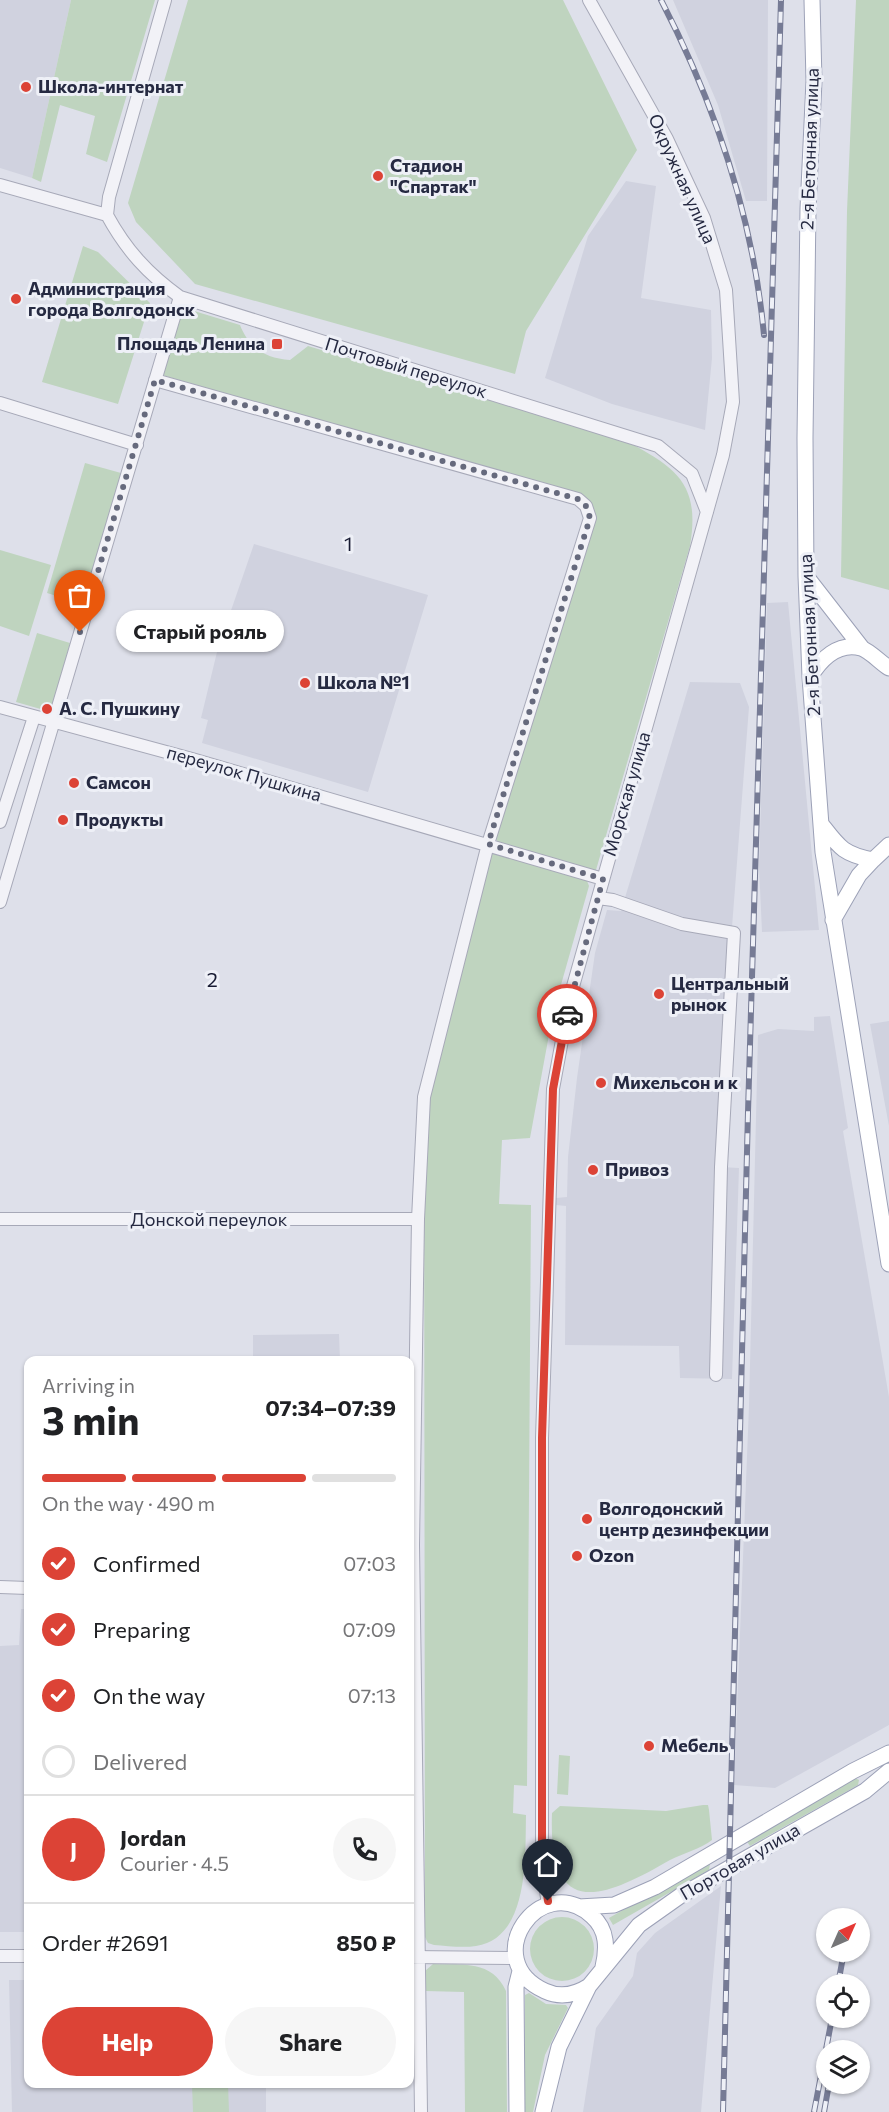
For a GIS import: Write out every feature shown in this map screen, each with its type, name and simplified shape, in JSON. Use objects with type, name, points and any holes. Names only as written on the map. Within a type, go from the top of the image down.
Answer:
[{"type":"main road","name":"2-я Бетонная улица","points":[[812,0],[814,81],[808,209],[806,576],[810,677],[832,920],[889,1264]]},
{"type":"main road","points":[[806,576],[862,648],[886,668]]},
{"type":"main road","points":[[810,677],[820,661],[836,650],[862,648]]},
{"type":"main road","points":[[822,825],[842,851],[873,860]]},
{"type":"main road","points":[[832,920],[860,875],[889,845]]},
{"type":"main road","name":"Портовая улица","points":[[579,1907],[614,1905],[655,1887],[853,1771],[889,1753]]},
{"type":"main road","points":[[853,1771],[862,1774],[866,1781],[866,1791]]},
{"type":"main road","name":"Портовая улица","points":[[603,1967],[639,1925],[680,1896],[866,1791],[889,1771]]},
{"type":"main road","points":[[517,2112],[516,1987],[518,1965],[516,1940],[522,1924],[531,1914],[548,1905],[568,1903],[594,1917],[604,1933],[607,1951],[603,1967],[589,1986],[559,2047],[543,2112]]},
{"type":"main road","points":[[518,1965],[532,1985],[553,1995],[566,1995],[589,1986]]},
{"type":"street","points":[[0,185],[107,215],[109,196],[165,0]]},
{"type":"street","name":"Окружная улица","points":[[589,0],[667,139],[704,218],[726,290],[733,402],[723,455],[707,512]]},
{"type":"street","name":"Почтовый переулок","points":[[107,215],[121,242],[138,262],[180,297],[658,446],[692,474],[707,512]]},
{"type":"street","points":[[0,902],[180,297]]},
{"type":"street","points":[[155,380],[578,499],[586,506],[590,518],[488,844],[424,1097],[418,1219],[414,1480]]},
{"type":"street","points":[[0,403],[137,445]]},
{"type":"street","name":"Морская улица","points":[[548,1905],[542,1853],[542,1438],[553,1089],[570,997],[707,512]]},
{"type":"street","name":"переулок Пушкина","points":[[0,707],[192,759],[603,879]]},
{"type":"street","points":[[0,822],[34,717]]},
{"type":"street","points":[[598,898],[613,900],[681,924],[734,933],[721,1167],[716,1375]]},
{"type":"street","name":"Донской переулок","points":[[0,1219],[418,1219]]},
{"type":"street","points":[[0,1587],[24,1588]]},
{"type":"street","points":[[414,1826],[415,1957],[421,2112]]},
{"type":"street","points":[[0,1956],[24,1956]]},
{"type":"street","points":[[415,1957],[518,1965]]},
{"type":"shaded area","name":"Школа-интернат","points":[[0,0],[71,0],[32,178],[0,168]]},
{"type":"shaded area","points":[[673,0],[768,0],[767,201],[746,201],[718,105]]},
{"type":"shaded area","points":[[626,181],[656,186],[641,298],[711,310],[712,358],[705,430],[612,404],[545,378],[588,236]]},
{"type":"shaded area","name":"Школа №1","points":[[254,544],[428,595],[368,792],[202,743],[208,720],[201,718],[218,648]]},
{"type":"shaded area","points":[[788,602],[819,930],[762,932],[759,866],[767,603]]},
{"type":"shaded area","name":"Центральный рынок","points":[[690,682],[740,683],[749,707],[732,927],[721,1167],[739,1168],[732,1379],[680,1378],[679,1346],[565,1345],[566,1206],[556,1205],[556,1198],[567,1197],[568,1157],[577,1078],[595,953],[607,910],[621,911]]},
{"type":"shaded area","points":[[830,1016],[848,1128],[843,1131],[889,1397],[889,1725],[775,1788],[734,1785],[749,1406],[758,1035],[778,1029],[814,1031],[814,1017]]},
{"type":"shaded area","points":[[889,1021],[889,1126],[870,1024]]},
{"type":"shaded area","points":[[339,1334],[340,1356],[253,1356],[253,1335]]},
{"type":"shaded area","points":[[21,1609],[24,1609],[24,1932],[0,1932],[0,1646],[19,1645]]},
{"type":"shaded area","points":[[721,1886],[701,2112],[583,2112],[596,2028],[633,1976],[637,1953],[655,1933]]},
{"type":"shaded area","points":[[9,1980],[24,1980],[24,2088],[266,2088],[266,2112],[12,2112]]},
{"type":"green space","points":[[71,0],[155,0],[107,162],[86,154],[95,116],[60,105],[41,182],[32,178]]},
{"type":"green space","name":"Стадион \"Спартак\"","points":[[188,0],[563,0],[637,150],[526,331],[515,374],[195,284],[136,222],[128,203]]},
{"type":"green space","points":[[856,0],[889,0],[889,590],[841,577],[847,211]]},
{"type":"green space","points":[[83,246],[98,252],[150,303],[118,404],[42,382]]},
{"type":"green space","points":[[181,307],[240,325],[253,346],[273,357],[290,360],[308,346],[628,442],[661,461],[682,482],[692,508],[690,546],[596,870],[591,871],[498,842],[495,838],[594,520],[592,504],[581,496],[162,375]]},
{"type":"green space","points":[[85,463],[121,473],[83,604],[47,593]]},
{"type":"green space","points":[[0,550],[51,565],[29,636],[0,626]]},
{"type":"green space","points":[[37,633],[70,643],[51,712],[16,702]]},
{"type":"green space","points":[[489,852],[586,878],[589,886],[553,1013],[530,1138],[502,1140],[499,1204],[531,1205],[527,1786],[514,1785],[513,1813],[526,1815],[524,1871],[515,1911],[506,1928],[494,1940],[476,1946],[460,1947],[434,1945],[428,1943],[425,1937],[424,1093]]},
{"type":"green space","points":[[559,1755],[570,1756],[568,1795],[557,1794]]},
{"type":"green space","points":[[855,1778],[859,1780],[858,1785],[750,1846],[746,1840]]},
{"type":"green space","points":[[708,1805],[712,1840],[622,1885],[601,1891],[584,1892],[569,1885],[559,1871],[553,1847],[552,1813],[560,1806],[666,1811]]},
{"type":"green space","points":[[705,1863],[710,1864],[709,1870],[613,1925],[609,1918]]},
{"type":"green space","points":[[556,1917],[568,1917],[585,1926],[592,1937],[594,1949],[592,1961],[585,1972],[568,1981],[556,1981],[544,1976],[535,1967],[530,1955],[530,1943],[535,1931],[544,1922]]},
{"type":"green space","points":[[433,1964],[466,1965],[485,1969],[500,1981],[506,1991],[507,2112],[465,2112],[464,1992],[425,1991],[425,1971]]},
{"type":"green space","points":[[529,1993],[546,2004],[566,2005],[568,2008],[545,2055],[533,2112],[525,2112],[525,1995]]},
{"type":"green space","points":[[192,2088],[228,2088],[229,2112],[193,2112]]},
{"type":"railway","points":[[661,0],[698,80],[729,163],[751,248],[764,335]]},
{"type":"railway","points":[[723,2112],[748,1112],[781,0]]},
{"type":"railway","points":[[840,1974],[842,1962]]},
{"type":"railway","points":[[814,2112],[830,2028]]},
{"type":"railway","points":[[824,2112],[827,2094]]},
{"type":"way so far","points":[[80,632],[155,380],[578,499],[586,506],[590,518],[488,844],[603,879],[567,1014]]},
{"type":"place","name":"Школа-интернат","points":[[26,87]]},
{"type":"place","name":"Стадион \"Спартак\"","points":[[378,176]]},
{"type":"place","name":"Администрация города Волгодонск","points":[[16,299]]},
{"type":"place","name":"Площадь Ленина","points":[[277,344]]},
{"type":"place","name":"Старый рояль","points":[[80,632]]},
{"type":"place","name":"Школа №1","points":[[305,683]]},
{"type":"place","name":"А. С. Пушкину","points":[[47,709]]},
{"type":"place","name":"Самсон","points":[[74,783]]},
{"type":"place","name":"Продукты","points":[[63,820]]},
{"type":"place","name":"Центральный рынок","points":[[659,994]]},
{"type":"place","name":"Михельсон и к","points":[[601,1083]]},
{"type":"place","name":"Привоз","points":[[593,1170]]},
{"type":"place","name":"Волгодонский центр дезинфекции","points":[[587,1519]]},
{"type":"place","name":"Ozon","points":[[577,1556]]},
{"type":"place","name":"Мебель","points":[[649,1746]]},
{"type":"district","name":"1","points":[[349,544]]},
{"type":"district","name":"2","points":[[213,980]]},
{"type":"route","points":[[548,1901],[542,1863],[542,1438],[553,1089],[567,1014]]}]
